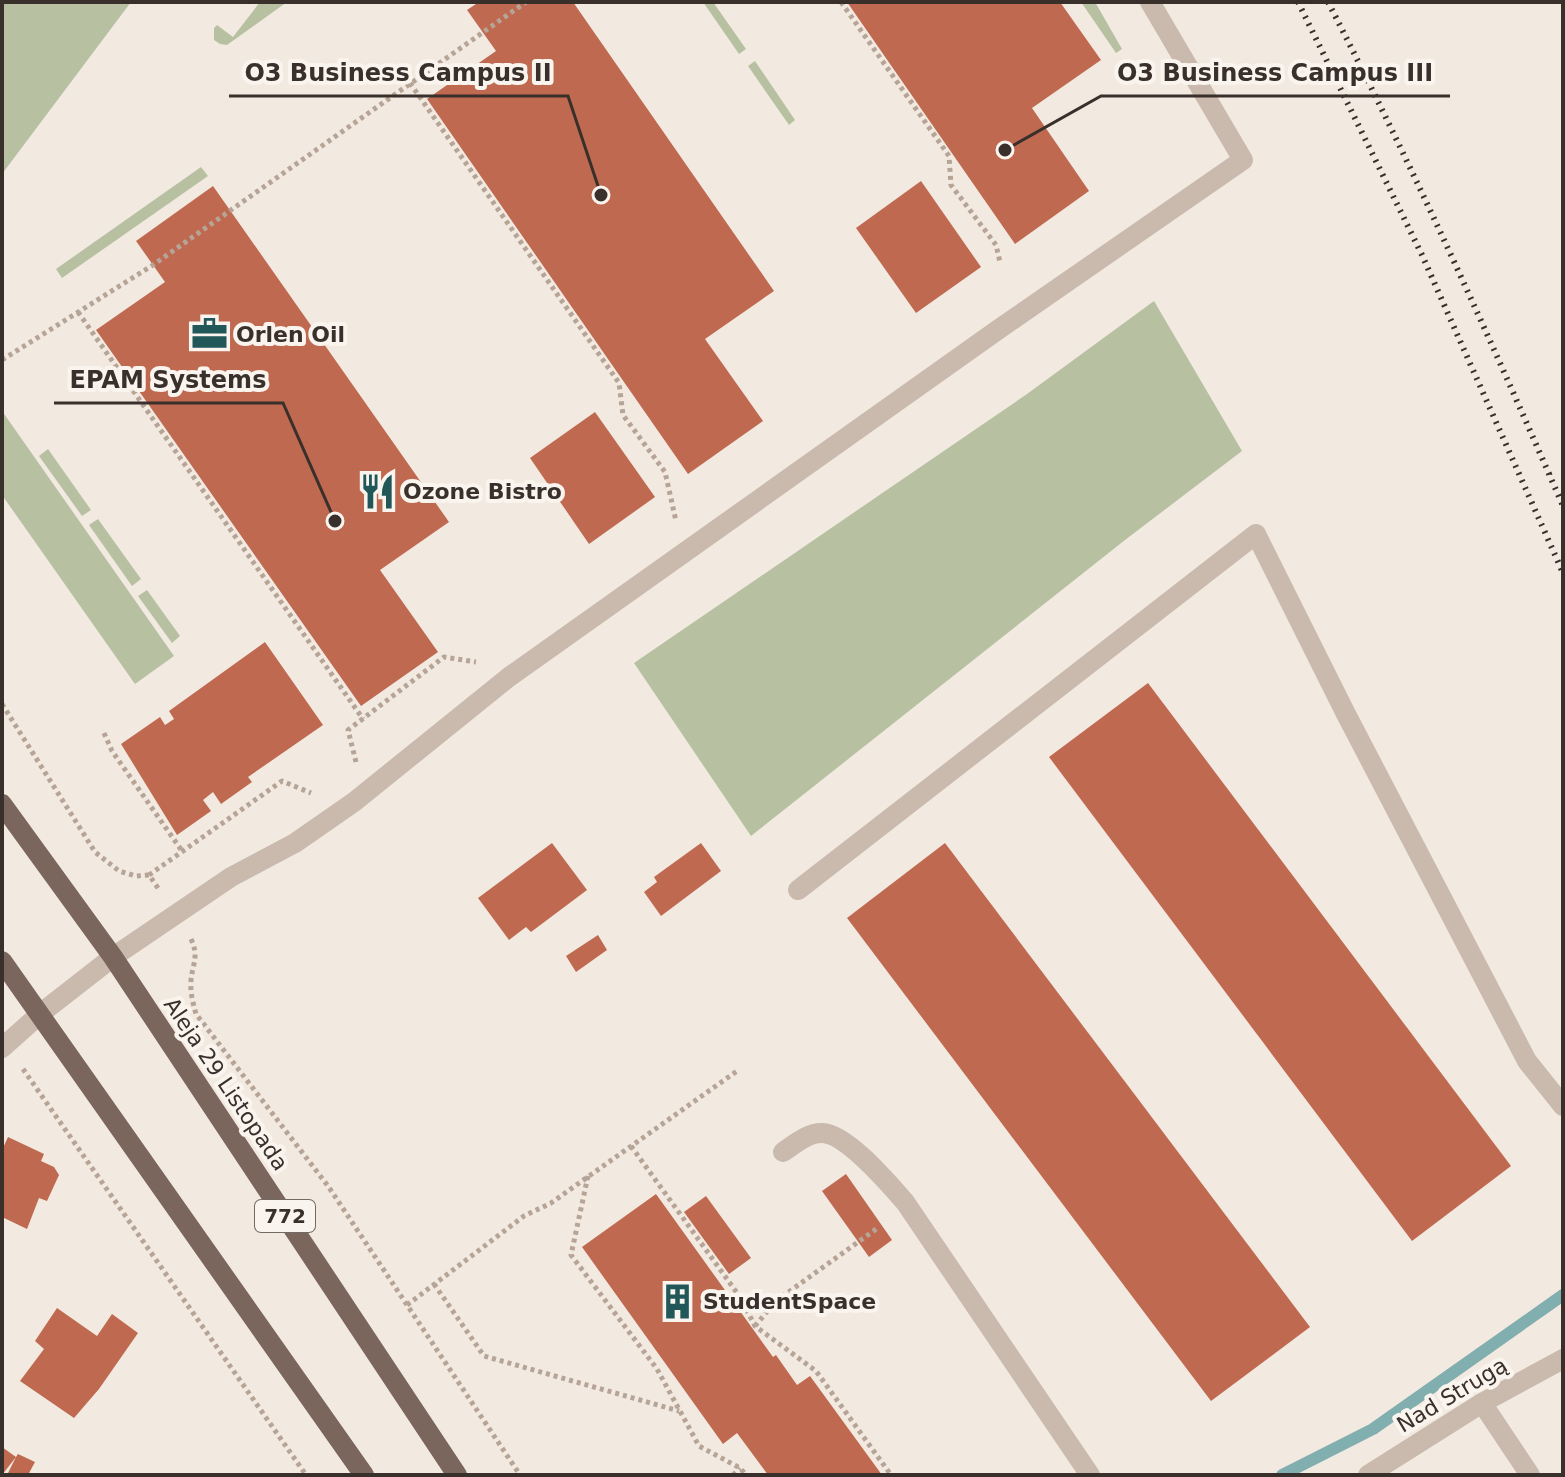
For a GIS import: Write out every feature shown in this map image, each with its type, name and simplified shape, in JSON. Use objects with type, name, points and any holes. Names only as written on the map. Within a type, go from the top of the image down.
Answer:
[{"type":"main road","name":"Aleja 29 Listopada","points":[[2,804],[113,957],[457,1475]]},
{"type":"main road","points":[[2,961],[364,1475]]},
{"type":"street","points":[[2,1048],[113,957],[231,877],[295,843],[354,802],[521,668],[1243,160],[1150,2]]},
{"type":"street","points":[[798,890],[1256,534],[1527,1061],[1563,1106]]},
{"type":"street","points":[[783,1152],[809,1136],[825,1133],[854,1150],[878,1171],[905,1202],[1090,1475]]},
{"type":"street","name":"Nad Strugą","points":[[1368,1475],[1482,1403],[1563,1359]]},
{"type":"street","points":[[1482,1403],[1530,1475]]},
{"type":"path","points":[[2,360],[153,265],[526,2]]},
{"type":"path","points":[[841,2],[949,156],[951,185],[996,245],[1000,262]]},
{"type":"path","points":[[410,83],[619,383],[623,415],[665,472],[677,521],[666,529]]},
{"type":"path","points":[[78,312],[363,719]]},
{"type":"path","points":[[347,772],[356,764],[348,730],[444,657],[474,664],[482,658]]},
{"type":"path","points":[[2,704],[95,852],[119,871],[136,876],[149,875],[282,781],[316,795]]},
{"type":"path","points":[[104,733],[112,751],[182,851]]},
{"type":"path","points":[[149,875],[158,888]]},
{"type":"path","points":[[192,940],[197,960],[191,978],[191,996],[196,1014],[328,1186],[520,1475]]},
{"type":"path","points":[[407,1305],[524,1216],[551,1203],[737,1071]]},
{"type":"path","points":[[25,1072],[306,1475]]},
{"type":"path","points":[[631,1146],[740,1297],[755,1326],[816,1371],[891,1475]]},
{"type":"path","points":[[588,1176],[571,1255],[657,1369],[699,1446],[740,1468],[746,1475]]},
{"type":"path","points":[[755,1326],[776,1301],[879,1227]]},
{"type":"path","points":[[434,1284],[484,1356],[680,1411]]},
{"type":"path","points":[[733,1475],[740,1468]]},
{"type":"green space","points":[[2,2],[131,2],[2,174]]},
{"type":"green space","points":[[260,2],[287,2],[227,45],[214,40],[217,25],[233,37]]},
{"type":"green space","points":[[703,2],[713,2],[746,49],[739,54]]},
{"type":"green space","points":[[1081,2],[1095,2],[1122,49],[1116,53]]},
{"type":"green space","points":[[755,61],[795,120],[789,125],[748,66]]},
{"type":"green space","points":[[201,167],[208,176],[62,278],[56,269]]},
{"type":"green space","points":[[1154,301],[1242,451],[751,836],[634,663],[1027,394]]},
{"type":"green space","points":[[2,411],[174,656],[135,684],[2,495]]},
{"type":"green space","points":[[48,449],[91,510],[82,516],[39,456]]},
{"type":"green space","points":[[98,519],[141,579],[132,586],[89,525]]},
{"type":"green space","points":[[147,590],[180,636],[172,643],[138,596]]},
{"type":"building","points":[[479,2],[573,2],[774,291],[705,339],[763,421],[688,474],[427,99],[496,51],[467,10]]},
{"type":"building","points":[[847,2],[1060,2],[1101,60],[1032,108],[1089,191],[1015,244]]},
{"type":"building","points":[[921,181],[981,267],[916,313],[856,228]]},
{"type":"building","points":[[213,186],[449,522],[380,570],[438,652],[361,706],[96,330],[165,282],[136,241]]},
{"type":"building","points":[[595,412],[655,497],[589,544],[530,458]]},
{"type":"building","points":[[265,642],[323,725],[248,777],[252,782],[221,804],[213,792],[203,800],[211,811],[177,835],[121,744],[160,717],[165,725],[174,719],[169,711]]},
{"type":"building","points":[[1148,683],[1511,1166],[1412,1241],[1049,757]]},
{"type":"building","points":[[552,843],[587,890],[531,932],[526,927],[509,940],[478,898]]},
{"type":"building","points":[[701,843],[721,871],[661,916],[644,892],[657,882],[654,877]]},
{"type":"building","points":[[945,843],[1310,1327],[1211,1401],[847,918]]},
{"type":"building","points":[[598,935],[607,950],[576,972],[566,956]]},
{"type":"building","points":[[8,1137],[44,1154],[41,1161],[54,1167],[59,1175],[47,1201],[39,1198],[27,1229],[2,1217],[2,1150]]},
{"type":"building","points":[[846,1174],[892,1240],[869,1257],[822,1191]]},
{"type":"building","name":"StudentSpace","points":[[656,1194],[773,1357],[776,1355],[797,1385],[810,1376],[882,1475],[768,1475],[737,1433],[723,1444],[582,1247]]},
{"type":"building","points":[[706,1196],[751,1258],[729,1274],[684,1212]]},
{"type":"building","points":[[57,1308],[97,1336],[112,1314],[138,1333],[99,1389],[74,1418],[20,1381],[44,1349],[35,1341]]},
{"type":"building","points":[[2,1447],[16,1457],[2,1475]]},
{"type":"building","points":[[18,1454],[35,1462],[28,1475],[7,1475]]},
{"type":"waterway","points":[[1282,1475],[1373,1429],[1563,1295]]},
{"type":"railway","points":[[1298,2],[1422,255],[1563,573]]},
{"type":"railway","points":[[1328,2],[1450,252],[1563,506]]},
{"type":"place","name":"O3 Business Campus III","points":[[1005,150]]},
{"type":"place","name":"O3 Business Campus II","points":[[601,195]]},
{"type":"place","name":"Orlen Oil","points":[[210,334]]},
{"type":"place","name":"Ozone Bistro","points":[[377,491]]},
{"type":"place","name":"EPAM Systems","points":[[335,521]]},
{"type":"place","name":"StudentSpace","points":[[677,1301]]}]
